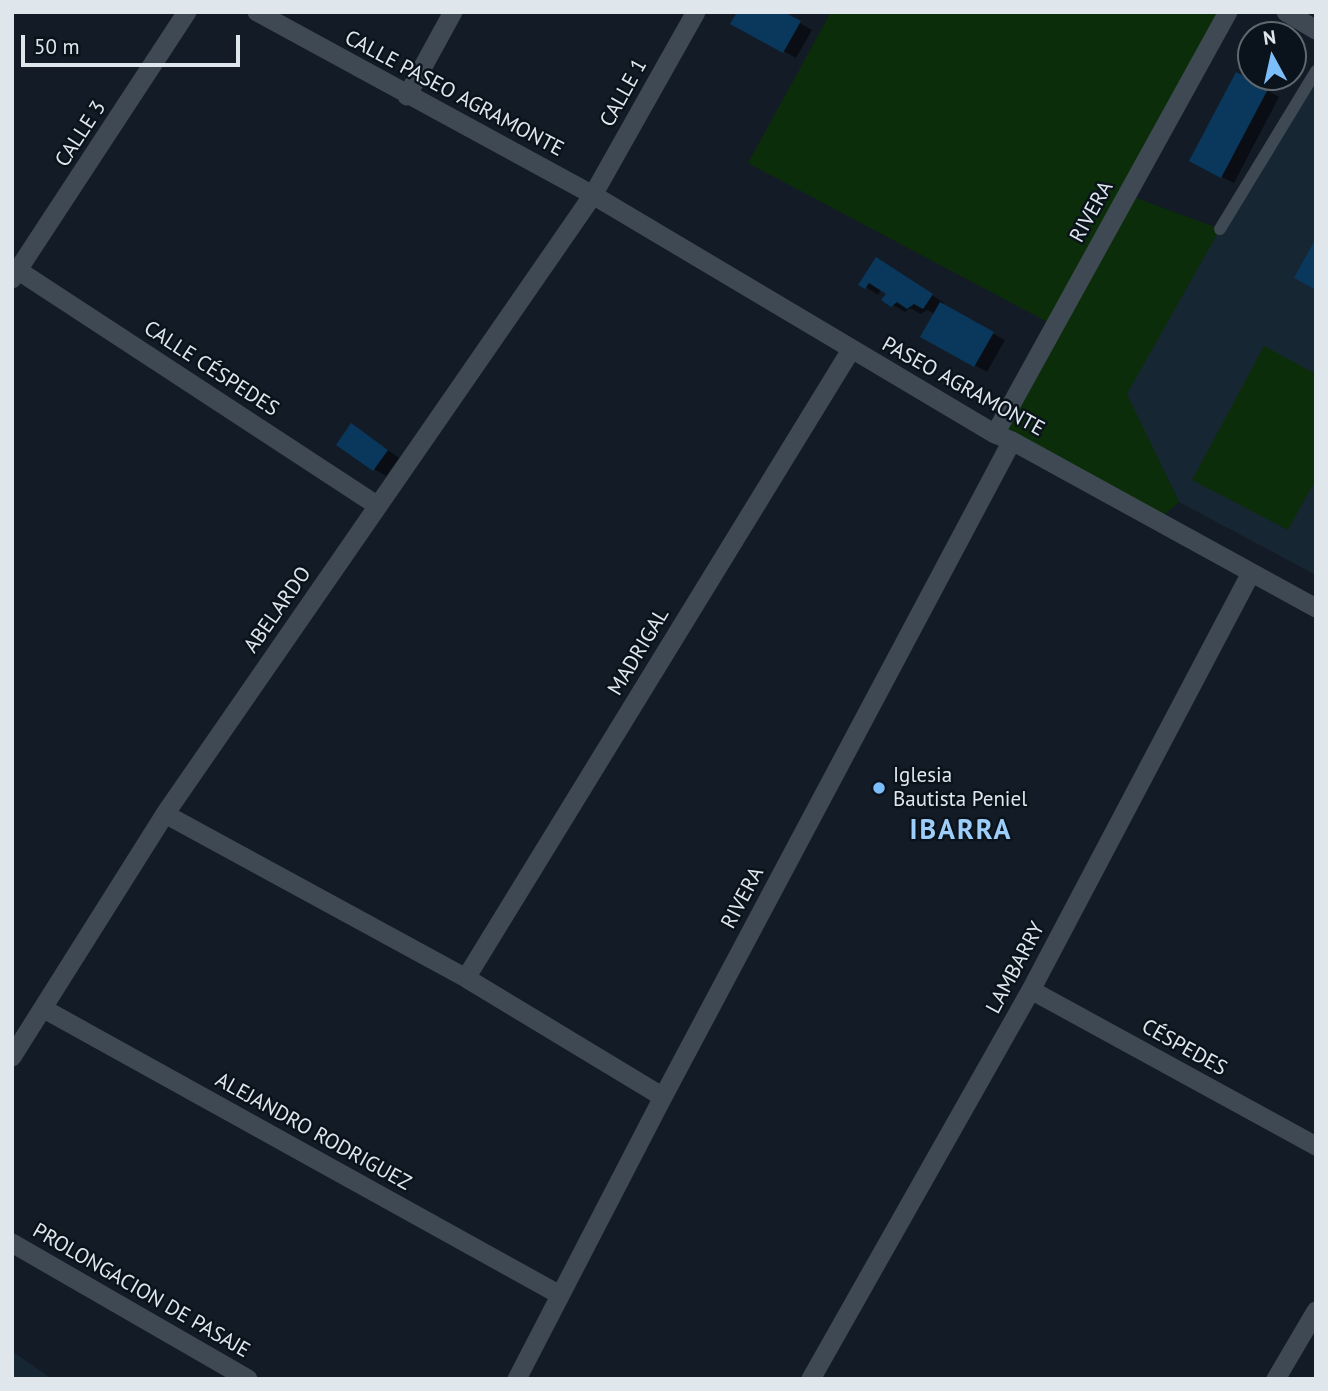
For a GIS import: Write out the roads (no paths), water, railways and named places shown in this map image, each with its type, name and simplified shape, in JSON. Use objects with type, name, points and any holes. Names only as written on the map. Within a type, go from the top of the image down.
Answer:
[{"type":"street","name":"CALLE 3","points":[[16,275],[187,12]]},
{"type":"street","name":"CALLE PASEO AGRAMONTE","points":[[257,12],[593,195]]},
{"type":"street","points":[[407,96],[453,12]]},
{"type":"street","name":"CALLE 1","points":[[593,195],[696,12]]},
{"type":"street","name":"RIVERA","points":[[517,1379],[1004,437],[1228,12]]},
{"type":"street","points":[[1286,12],[1316,30]]},
{"type":"street","name":"PASEO AGRAMONTE","points":[[593,195],[851,350],[1316,608]]},
{"type":"street","name":"ABELARDO","points":[[12,1056],[165,814],[593,195]]},
{"type":"street","name":"CALLE CÉSPEDES","points":[[16,275],[378,506]]},
{"type":"street","name":"MADRIGAL","points":[[467,978],[851,350]]},
{"type":"street","name":"LAMBARRY","points":[[811,1379],[1031,990],[1251,573]]},
{"type":"street","points":[[165,814],[467,978],[663,1097]]},
{"type":"street","name":"CÉSPEDES","points":[[1031,990],[1316,1146]]},
{"type":"street","name":"ALEJANDRO RODRIGUEZ","points":[[44,1009],[560,1295]]},
{"type":"street","name":"PROLONGACION DE PASAJE","points":[[12,1243],[248,1379]]},
{"type":"street","points":[[1276,1379],[1316,1311]]},
{"type":"lane","points":[[1220,229],[1316,71]]},
{"type":"place","name":"Iglesia Bautista Peniel","points":[[879,788]]},
{"type":"district","name":"IBARRA","points":[[961,831]]}]
